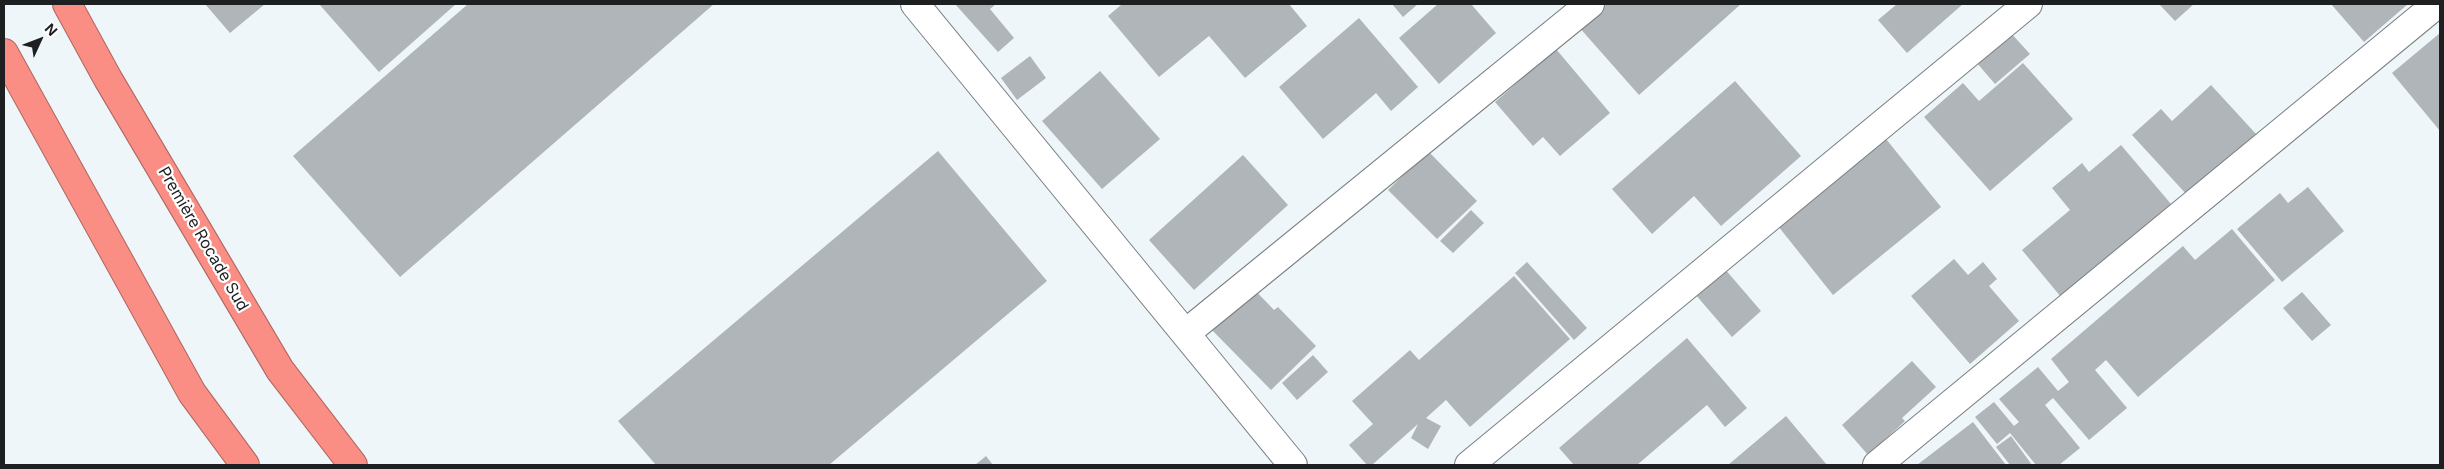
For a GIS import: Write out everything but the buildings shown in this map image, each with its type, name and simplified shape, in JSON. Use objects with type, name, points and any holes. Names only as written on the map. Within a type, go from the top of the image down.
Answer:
[{"type":"highway","name":"Première Rocade Sud","points":[[67,4],[113,87],[280,370],[353,465]]},
{"type":"highway","points":[[4,53],[192,393],[245,465]]},
{"type":"street","points":[[915,4],[1293,465]]},
{"type":"street","points":[[1186,333],[1590,4]]},
{"type":"street","points":[[1469,465],[2028,4]]},
{"type":"street","points":[[1877,465],[2437,4]]}]
